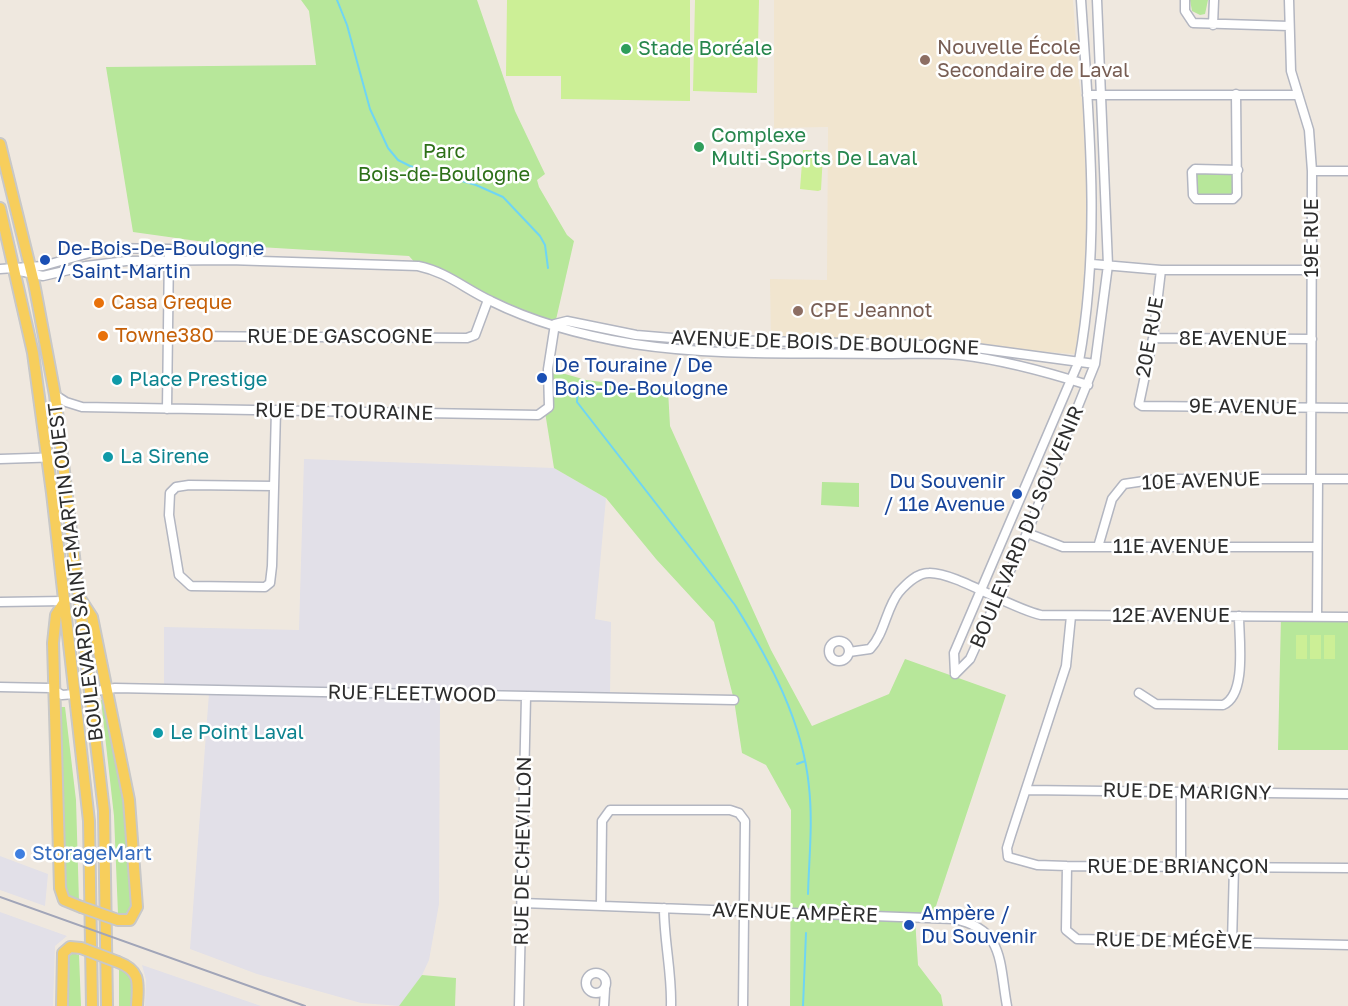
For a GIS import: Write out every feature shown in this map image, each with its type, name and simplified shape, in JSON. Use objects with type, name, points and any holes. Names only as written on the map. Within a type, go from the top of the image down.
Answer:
[{"type":"main road","name":"BOULEVARD SAINT-MARTIN OUEST","points":[[0,144],[31,271],[56,395],[105,839],[107,1006]]},
{"type":"main road","name":"BOULEVARD SAINT-MARTIN OUEST","points":[[0,208],[35,360],[48,458],[90,832],[92,1006]]},
{"type":"main road","points":[[64,601],[56,615],[54,630],[61,894],[66,901],[118,920],[128,921],[136,913],[135,859],[127,788],[92,617],[79,598]]},
{"type":"main road","points":[[62,1006],[63,953],[70,947],[81,948],[131,967],[136,975],[137,1006]]},
{"type":"street","name":"BOULEVARD DU SOUVENIR","points":[[1081,0],[1087,95],[1092,264],[1088,311],[1079,362],[954,652],[956,674],[970,659],[1027,533],[1095,364],[1108,265],[1103,96],[1097,0]]},
{"type":"street","points":[[1185,0],[1185,11],[1193,23],[1289,26]]},
{"type":"street","points":[[1213,25],[1214,0]]},
{"type":"street","name":"19E RUE","points":[[1289,0],[1291,71],[1309,130],[1312,171],[1311,408],[1317,547],[1317,617]]},
{"type":"street","points":[[1236,94],[1238,170],[1237,195],[1233,198],[1196,199],[1193,195],[1192,172],[1195,169],[1238,170]]},
{"type":"street","points":[[1087,95],[1297,95]]},
{"type":"street","points":[[1312,171],[1348,171]]},
{"type":"street","name":"AVENUE DE BOIS DE BOULOGNE","points":[[31,271],[107,248],[169,249],[229,260]]},
{"type":"street","points":[[167,409],[166,336],[169,249]]},
{"type":"street","name":"AVENUE DE BOIS DE BOULOGNE","points":[[0,269],[31,271],[43,276],[86,266],[126,261],[229,260],[418,266],[444,273],[488,300],[514,312],[555,324],[567,331],[657,347],[724,352],[959,355],[1019,366],[1088,385]]},
{"type":"street","points":[[1092,264],[1161,270],[1312,270]]},
{"type":"street","name":"20E RUE","points":[[1139,404],[1154,338],[1161,270]]},
{"type":"street","name":"RUE DE GASCOGNE","points":[[166,336],[467,338],[475,335],[488,300]]},
{"type":"street","name":"AVENUE DE BOIS DE BOULOGNE","points":[[555,324],[567,321],[636,335],[684,339],[961,346],[1095,364]]},
{"type":"street","name":"RUE DE TOURAINE","points":[[56,395],[66,402],[82,407],[538,415],[549,407],[548,369],[555,324]]},
{"type":"street","name":"8E AVENUE","points":[[1154,338],[1312,339]]},
{"type":"street","name":"9E AVENUE","points":[[1139,404],[1142,406],[1348,408]]},
{"type":"street","points":[[274,486],[176,487],[170,494],[169,515],[179,575],[191,586],[265,587],[270,583],[274,486],[276,410]]},
{"type":"street","points":[[0,459],[63,457]]},
{"type":"street","name":"10E AVENUE","points":[[1098,547],[1112,499],[1124,484],[1158,479],[1348,479]]},
{"type":"street","name":"11E AVENUE","points":[[1027,533],[1063,547],[1317,547]]},
{"type":"street","name":"12E AVENUE","points":[[849,652],[864,651],[875,644],[898,594],[914,578],[927,573],[941,574],[1027,612],[1071,616],[1348,617]]},
{"type":"street","points":[[0,602],[64,601]]},
{"type":"street","points":[[1026,790],[1066,666],[1071,616]]},
{"type":"street","points":[[1139,693],[1156,704],[1223,705],[1229,703],[1236,694],[1238,682],[1239,616]]},
{"type":"street","points":[[0,687],[46,688],[62,695],[75,694]]},
{"type":"street","name":"RUE FLEETWOOD","points":[[90,692],[108,689],[734,700]]},
{"type":"street","name":"RUE DE CHEVILLON","points":[[519,1006],[526,696]]},
{"type":"street","name":"RUE DE MARIGNY","points":[[1026,790],[1348,794]]},
{"type":"street","name":"RUE DE BRIANÇON","points":[[1026,790],[1007,848],[1008,857],[1037,865],[1348,867]]},
{"type":"street","points":[[1181,792],[1181,867]]},
{"type":"street","points":[[600,906],[602,821],[610,810],[730,810],[740,813],[745,821],[743,1006]]},
{"type":"street","name":"RUE DE MÉGÈVE","points":[[1067,866],[1066,930],[1077,939],[1348,945]]},
{"type":"street","points":[[1232,943],[1234,867]]},
{"type":"street","name":"AVENUE AMPÈRE","points":[[522,903],[744,909],[954,919],[970,922],[984,929],[996,947],[1007,1006]]},
{"type":"street","points":[[664,908],[664,941],[672,977],[671,1006]]},
{"type":"street","points":[[604,989],[604,1006]]},
{"type":"shaded area","points":[[774,0],[1073,0],[1079,82],[1088,124],[1088,311],[1075,354],[938,344],[771,342],[770,279],[827,280],[828,127],[774,128]]},
{"type":"shaded area","points":[[304,459],[554,468],[606,498],[595,619],[611,622],[610,698],[440,697],[439,904],[429,960],[422,975],[400,1006],[361,1003],[257,974],[190,949],[209,693],[164,692],[164,627],[299,630]]},
{"type":"shaded area","points":[[0,856],[48,874],[45,906],[0,890]]},
{"type":"shaded area","points":[[0,912],[67,936],[55,946],[53,1006],[0,1006]]},
{"type":"shaded area","points":[[142,965],[261,1006],[145,1006],[146,980]]},
{"type":"green space","name":"Parc Bois-de-Boulogne","points":[[301,0],[477,0],[515,111],[545,174],[537,180],[539,187],[567,235],[574,241],[555,324],[514,312],[418,266],[409,256],[226,245],[133,232],[106,67],[316,65],[309,11]]},
{"type":"green space","name":"Stade Boréale","points":[[507,0],[690,0],[690,101],[561,99],[561,76],[506,76]]},
{"type":"green space","points":[[695,0],[759,0],[757,93],[693,91]]},
{"type":"green space","points":[[1190,0],[1208,0],[1205,14],[1200,15],[1192,11]]},
{"type":"green space","points":[[803,150],[821,151],[823,154],[821,190],[800,189]]},
{"type":"green space","points":[[1199,173],[1232,173],[1235,175],[1234,192],[1231,195],[1196,194],[1196,175]]},
{"type":"green space","points":[[548,369],[586,380],[668,390],[670,426],[771,650],[812,726],[889,694],[905,659],[1006,695],[932,918],[915,918],[918,965],[941,995],[943,1006],[790,1006],[791,810],[766,765],[742,753],[734,700],[714,622],[656,559],[606,498],[554,468],[545,412]]},
{"type":"green space","points":[[822,482],[859,483],[859,507],[821,505]]},
{"type":"green space","points":[[1281,616],[1348,617],[1348,750],[1278,750]]},
{"type":"green space","points":[[1296,635],[1307,635],[1307,659],[1296,659]]},
{"type":"green space","points":[[1310,635],[1321,635],[1321,659],[1310,659]]},
{"type":"green space","points":[[1324,635],[1335,635],[1335,659],[1324,659]]},
{"type":"green space","points":[[101,700],[103,700],[125,813],[132,904],[126,914],[118,914],[114,816]]},
{"type":"green space","points":[[60,707],[65,707],[76,800],[79,902],[68,897],[66,889]]},
{"type":"green space","points":[[73,953],[79,955],[81,1006],[65,1006],[65,960]]},
{"type":"green space","points":[[119,968],[128,971],[133,981],[132,1006],[119,1006]]},
{"type":"green space","points":[[422,975],[456,978],[455,1006],[399,1006]]},
{"type":"waterway","points":[[337,0],[347,25],[370,109],[388,148],[398,160],[410,166],[476,185],[503,197],[540,236],[545,245],[548,268]]},
{"type":"waterway","points":[[578,384],[577,402],[735,605],[783,693],[800,739],[809,787],[811,827],[808,894]]},
{"type":"waterway","points":[[797,764],[805,761]]},
{"type":"waterway","points":[[803,1006],[806,933]]},
{"type":"railway","points":[[0,897],[305,1006]]},
{"type":"place","name":"Stade Boréale","points":[[626,49]]},
{"type":"place","name":"Nouvelle École Secondaire de Laval","points":[[925,60]]},
{"type":"place","name":"Complexe Multi-Sports De Laval","points":[[699,147]]},
{"type":"place","name":"De-Bois-De-Boulogne / Saint-Martin","points":[[45,260]]},
{"type":"place","name":"Casa Greque","points":[[99,303]]},
{"type":"place","name":"CPE Jeannot","points":[[798,311]]},
{"type":"place","name":"Towne380","points":[[103,336]]},
{"type":"place","name":"De Touraine / De Bois-De-Boulogne","points":[[542,378]]},
{"type":"place","name":"Place Prestige","points":[[117,380]]},
{"type":"place","name":"La Sirene","points":[[108,457]]},
{"type":"place","name":"Du Souvenir / 11e Avenue","points":[[1017,494]]},
{"type":"place","name":"Le Point Laval","points":[[158,733]]},
{"type":"place","name":"StorageMart","points":[[20,854]]},
{"type":"place","name":"Ampère / Du Souvenir","points":[[909,925]]}]
